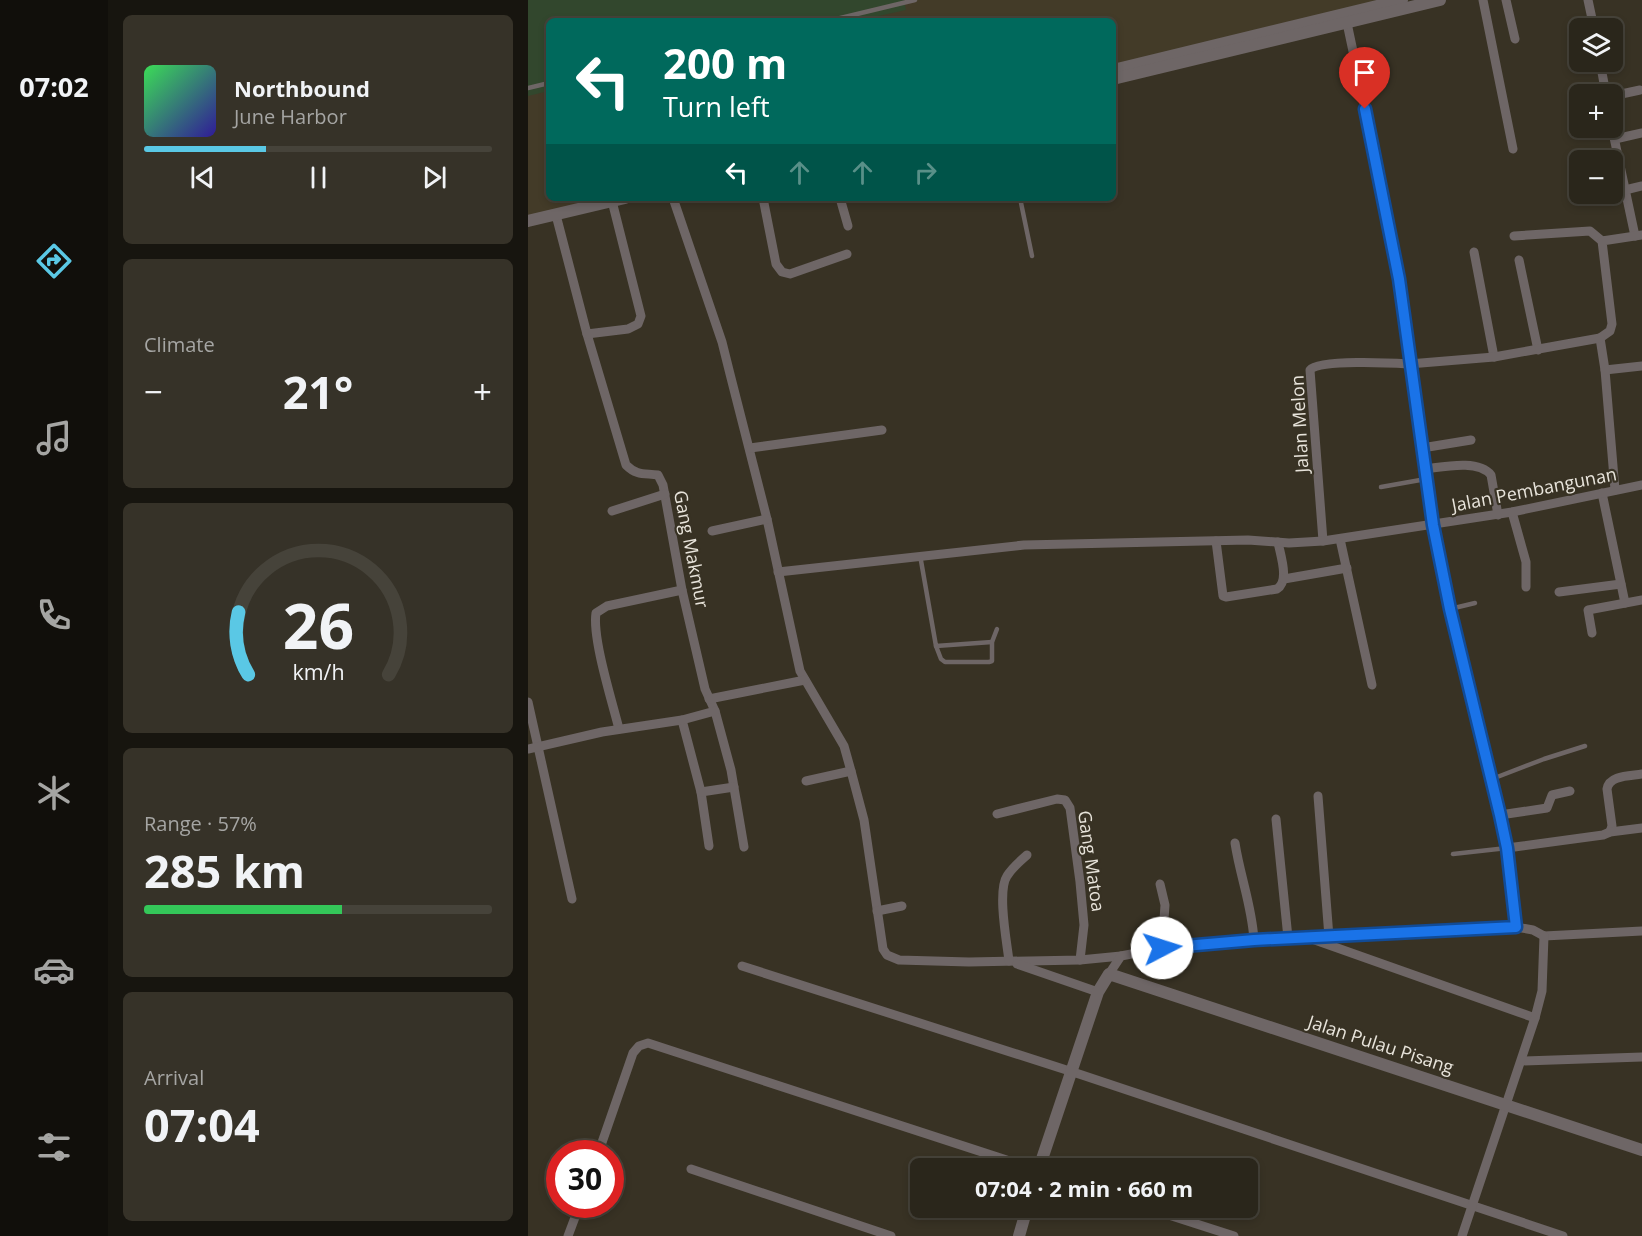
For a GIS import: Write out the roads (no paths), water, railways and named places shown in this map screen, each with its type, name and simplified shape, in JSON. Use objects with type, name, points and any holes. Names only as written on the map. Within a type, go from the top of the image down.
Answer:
[{"type":"street","points":[[1116,69],[1402,0]]},
{"type":"street","points":[[1116,79],[1440,0]]},
{"type":"street","points":[[1484,0],[1513,149]]},
{"type":"street","points":[[1506,0],[1515,39]]},
{"type":"street","points":[[1588,0],[1592,18]]},
{"type":"street","points":[[1347,23],[1399,279],[1433,525],[1450,609],[1507,848],[1516,927]]},
{"type":"street","points":[[1623,94],[1640,90]]},
{"type":"street","points":[[1616,150],[1615,139],[1642,134]]},
{"type":"street","points":[[1625,190],[1642,186]]},
{"type":"street","points":[[1602,241],[1639,236],[1623,187]]},
{"type":"street","points":[[528,213],[577,201]]},
{"type":"street","points":[[528,222],[612,201],[641,316],[638,324],[628,329],[587,334]]},
{"type":"street","points":[[674,201],[722,342],[767,519],[796,655],[805,680],[844,746],[864,820],[877,911],[887,955],[893,959],[969,962],[1080,960],[1121,956],[1162,948],[1288,938],[1516,927],[1533,930],[1544,936],[1642,931]]},
{"type":"street","points":[[764,201],[776,264],[782,272],[790,274],[847,254]]},
{"type":"street","points":[[841,201],[848,226]]},
{"type":"street","name":"Gang Makmur","points":[[556,214],[587,334],[626,465],[632,471],[640,474],[658,475],[665,494],[682,590],[705,689],[715,711],[734,787],[744,847]]},
{"type":"street","points":[[1409,364],[1494,357],[1538,350],[1600,338],[1610,331],[1612,324],[1602,241],[1590,231],[1514,236]]},
{"type":"street","points":[[1474,252],[1494,357]]},
{"type":"street","points":[[1519,260],[1538,350]]},
{"type":"street","points":[[1600,338],[1605,370],[1615,490]]},
{"type":"street","name":"Jalan Melon","points":[[1323,541],[1310,370],[1320,365],[1409,364]]},
{"type":"street","points":[[1605,370],[1642,366]]},
{"type":"street","points":[[750,448],[882,430]]},
{"type":"street","points":[[1422,448],[1471,440]]},
{"type":"street","points":[[1425,469],[1473,465],[1487,470],[1491,475],[1498,515]]},
{"type":"street","name":"Jalan Pembangunan","points":[[778,572],[1024,545],[1248,540],[1323,541],[1498,515],[1642,485]]},
{"type":"street","points":[[1602,493],[1625,603]]},
{"type":"street","points":[[612,511],[665,494]]},
{"type":"street","points":[[1512,512],[1526,562],[1526,587]]},
{"type":"street","points":[[712,531],[767,519]]},
{"type":"street","points":[[1340,539],[1372,685]]},
{"type":"street","points":[[1216,541],[1220,588],[1223,596],[1226,597],[1277,589],[1281,586],[1284,579],[1278,542]]},
{"type":"street","points":[[1284,579],[1347,568]]},
{"type":"street","points":[[1559,592],[1621,584]]},
{"type":"street","points":[[619,729],[599,646],[596,613],[606,606],[682,590]]},
{"type":"street","points":[[1592,633],[1588,610],[1642,600]]},
{"type":"street","points":[[709,699],[805,680]]},
{"type":"street","points":[[528,702],[533,749],[572,899]]},
{"type":"street","points":[[533,749],[619,729],[682,720],[715,711]]},
{"type":"street","points":[[682,720],[701,792],[710,846]]},
{"type":"street","points":[[806,781],[851,771]]},
{"type":"street","points":[[1610,832],[1612,826],[1608,783],[1612,779],[1642,774]]},
{"type":"street","points":[[701,792],[734,787]]},
{"type":"street","points":[[1500,815],[1547,808],[1552,795],[1570,791]]},
{"type":"street","points":[[1318,796],[1329,937]]},
{"type":"street","name":"Gang Matoa","points":[[997,814],[1057,799],[1065,800],[1070,808],[1084,925],[1080,960]]},
{"type":"street","points":[[1276,819],[1288,938]]},
{"type":"street","points":[[1507,848],[1642,828]]},
{"type":"street","points":[[1235,843],[1240,872],[1248,896],[1254,940]]},
{"type":"street","points":[[1009,961],[1003,886],[1006,876],[1027,855]]},
{"type":"street","points":[[1160,884],[1165,904],[1162,948]]},
{"type":"street","points":[[877,911],[902,906]]},
{"type":"street","points":[[1462,1236],[1535,1018],[1542,991],[1544,936]]},
{"type":"street","points":[[1307,938],[1535,1018]]},
{"type":"street","points":[[1042,1158],[1098,992],[1121,956]]},
{"type":"street","points":[[1009,961],[1098,992]]},
{"type":"street","points":[[742,966],[1070,1071],[1563,1236]]},
{"type":"street","name":"Jalan Pulau Pisang","points":[[1109,974],[1642,1150]]},
{"type":"street","points":[[603,1140],[633,1053],[639,1046],[648,1043],[1000,1158]]},
{"type":"street","points":[[1522,1061],[1642,1058]]},
{"type":"street","points":[[691,1170],[891,1236]]},
{"type":"street","points":[[568,1236],[575,1218]]},
{"type":"street","points":[[1018,1236],[1024,1218]]},
{"type":"street","points":[[1178,1218],[1234,1236]]},
{"type":"lane","points":[[839,18],[915,0]]},
{"type":"lane","points":[[528,88],[546,84]]},
{"type":"lane","points":[[1021,201],[1032,256]]},
{"type":"lane","points":[[1381,487],[1426,479]]},
{"type":"lane","points":[[920,555],[936,646],[941,659],[945,662],[992,661],[992,642],[997,628]]},
{"type":"lane","points":[[1450,609],[1475,603]]},
{"type":"lane","points":[[936,646],[992,642]]},
{"type":"lane","points":[[1492,779],[1585,746]]},
{"type":"lane","points":[[1453,854],[1507,848]]}]
